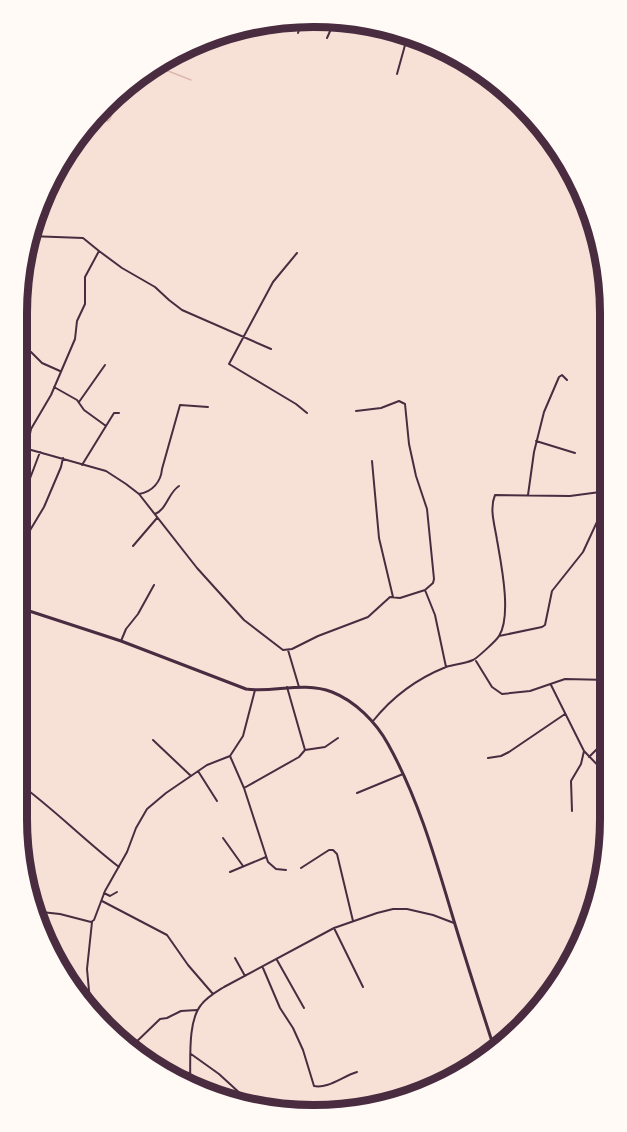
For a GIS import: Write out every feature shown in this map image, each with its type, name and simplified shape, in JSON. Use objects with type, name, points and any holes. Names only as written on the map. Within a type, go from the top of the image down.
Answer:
[{"type":"street","points":[[298,33],[300,28]]},
{"type":"street","points":[[327,38],[331,28]]},
{"type":"street","points":[[397,74],[406,42]]},
{"type":"street","points":[[38,236],[83,238],[122,268],[156,287],[176,306],[271,349]]},
{"type":"street","points":[[99,250],[85,277],[85,304],[77,321],[75,339],[54,387],[31,429],[27,449],[106,471],[139,494],[196,568],[244,620],[267,639],[288,650],[299,687]]},
{"type":"street","points":[[297,253],[273,282],[230,361],[231,366],[296,404],[307,413]]},
{"type":"street","points":[[28,296],[29,282]]},
{"type":"street","points":[[27,351],[42,363],[60,371]]},
{"type":"street","points":[[80,402],[105,365]]},
{"type":"street","points":[[528,495],[536,441],[544,412],[559,377],[562,375],[567,380]]},
{"type":"street","points":[[54,387],[80,402],[84,410],[106,426]]},
{"type":"street","points":[[288,650],[368,617],[384,601],[425,590],[433,583],[427,509],[409,444],[405,404],[399,401],[381,408],[356,411]]},
{"type":"street","points":[[139,494],[151,489],[161,478],[163,463],[180,405],[208,407]]},
{"type":"street","points":[[82,465],[114,413],[119,413]]},
{"type":"street","points":[[536,441],[575,453]]},
{"type":"street","points":[[27,486],[40,452]]},
{"type":"street","points":[[27,537],[44,507],[63,458]]},
{"type":"street","points":[[372,461],[379,538],[393,597]]},
{"type":"street","points":[[133,546],[162,510],[170,494],[179,486]]},
{"type":"street","points":[[372,721],[397,694],[407,687],[446,667],[476,660],[499,636],[505,612],[498,544],[492,513],[493,498],[497,494],[570,496],[600,492]]},
{"type":"street","points":[[499,636],[545,625],[552,591],[584,552],[600,516]]},
{"type":"street","points":[[121,641],[154,585]]},
{"type":"street","points":[[425,590],[435,615],[446,667]]},
{"type":"street","points":[[27,611],[121,641],[232,685],[255,690],[287,687],[323,690],[339,695],[358,708],[372,721],[387,742],[403,774],[423,825],[492,1042]]},
{"type":"street","points":[[476,660],[492,687],[501,694],[530,691],[571,679],[600,680]]},
{"type":"street","points":[[551,685],[584,750],[600,768]]},
{"type":"street","points":[[287,687],[305,750]]},
{"type":"street","points":[[90,997],[87,969],[93,921],[147,809],[198,771],[216,760],[230,756],[243,736],[255,690]]},
{"type":"street","points":[[488,758],[509,752],[565,713]]},
{"type":"street","points":[[244,788],[299,757],[305,750],[325,747],[338,738]]},
{"type":"street","points":[[153,740],[191,776]]},
{"type":"street","points":[[589,757],[600,746]]},
{"type":"street","points":[[572,811],[571,781],[581,764],[584,750]]},
{"type":"street","points":[[230,756],[264,844],[266,857],[271,866],[286,870]]},
{"type":"street","points":[[198,771],[217,801]]},
{"type":"street","points":[[357,793],[403,774]]},
{"type":"street","points":[[27,790],[119,867]]},
{"type":"street","points":[[223,838],[243,866]]},
{"type":"street","points":[[301,868],[328,850],[333,850],[337,854],[353,921]]},
{"type":"street","points":[[230,872],[266,857]]},
{"type":"street","points":[[105,893],[110,896],[117,892]]},
{"type":"street","points":[[102,901],[167,935],[188,965],[213,994]]},
{"type":"street","points":[[190,1076],[194,1023],[198,1010],[213,994],[334,928],[393,909],[407,909],[455,923]]},
{"type":"street","points":[[42,912],[93,921]]},
{"type":"street","points":[[334,928],[363,987]]},
{"type":"street","points":[[235,958],[245,976]]},
{"type":"street","points":[[277,960],[304,1008]]},
{"type":"street","points":[[263,968],[280,1008],[303,1050],[314,1086],[327,1085],[357,1072]]},
{"type":"street","points":[[135,1043],[160,1019],[182,1011],[198,1010]]},
{"type":"street","points":[[191,1054],[219,1074],[243,1096]]},
{"type":"street","points":[[182,1072],[190,1073]]},
{"type":"waterway","points":[[163,69],[191,80]]},
{"type":"waterway","points":[[103,120],[108,121],[110,119],[114,108]]}]
